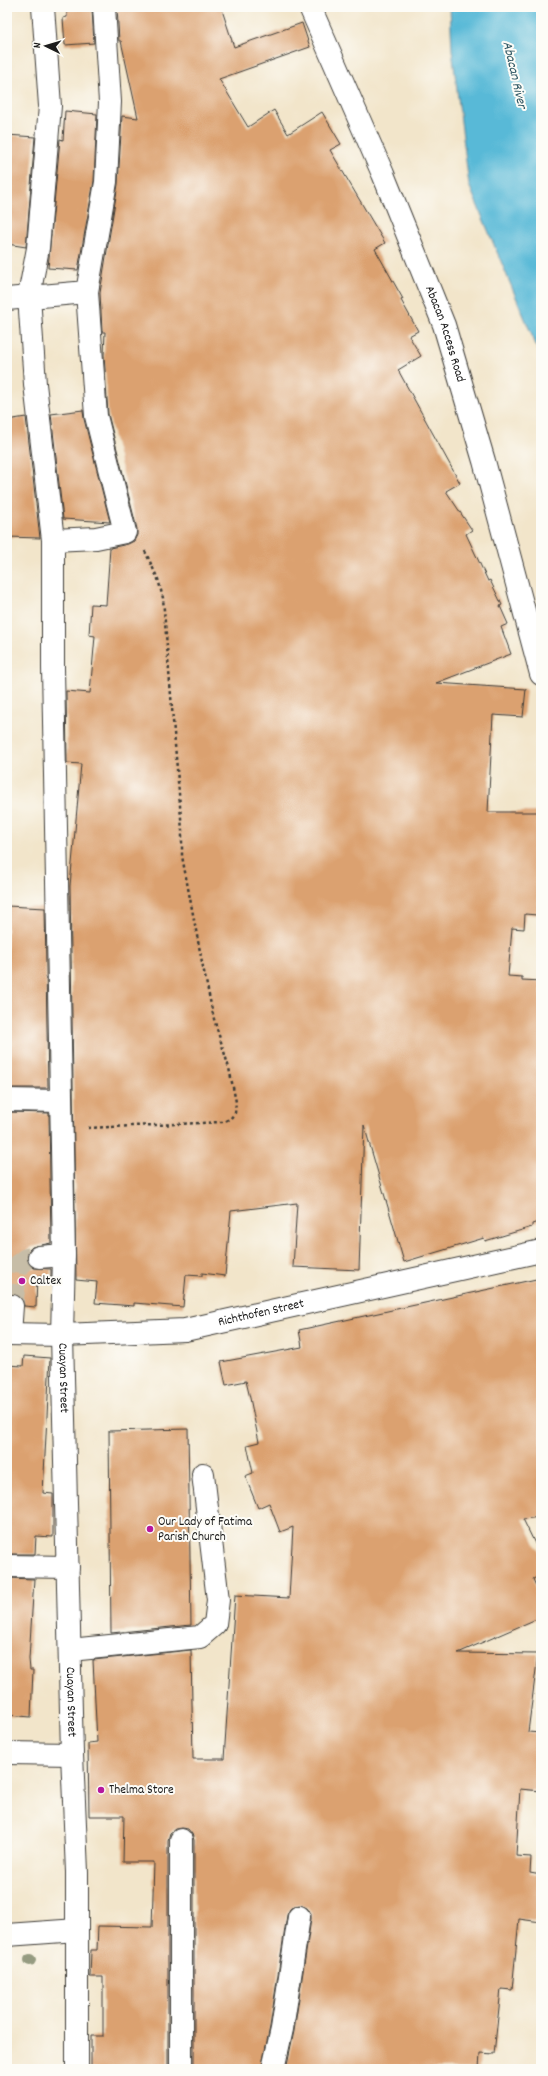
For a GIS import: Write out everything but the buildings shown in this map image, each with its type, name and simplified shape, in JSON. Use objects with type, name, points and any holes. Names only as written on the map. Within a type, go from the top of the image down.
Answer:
[{"type":"street","name":"Cuayan Street","points":[[43,7],[50,106],[38,248],[29,296],[35,384],[53,540],[51,576],[54,613],[53,668],[64,1255],[62,1335],[72,1754],[77,1872],[77,2069]]},
{"type":"street","points":[[53,540],[96,538],[125,532],[96,416],[87,292],[106,182],[110,102],[104,7]]},
{"type":"street","name":"Abacan Access Road","points":[[310,7],[383,174],[444,325],[484,461],[541,674]]},
{"type":"street","points":[[7,299],[87,292]]},
{"type":"street","points":[[7,1100],[60,1101]]},
{"type":"street","name":"Richthofen Street","points":[[8,1334],[62,1335],[185,1330],[541,1251]]},
{"type":"street","points":[[39,1257],[64,1255]]},
{"type":"street","points":[[8,1334],[12,1306]]},
{"type":"street","points":[[70,1650],[200,1637],[215,1624],[218,1600],[203,1474]]},
{"type":"street","points":[[7,1566],[68,1567]]},
{"type":"street","points":[[7,1753],[72,1754]]},
{"type":"street","points":[[181,1840],[181,2069]]},
{"type":"street","points":[[273,2069],[282,2029],[299,1917]]},
{"type":"street","points":[[7,1935],[77,1930]]},
{"type":"path","points":[[61,1129],[222,1122],[230,1119],[235,1113],[236,1102],[229,1068],[214,1019],[182,856],[182,830],[163,598],[158,579],[140,541],[134,536],[125,532]]},
{"type":"water","name":"Abacan River","points":[[450,7],[541,7],[541,357],[469,185],[452,50]]},
{"type":"tunnel","points":[[12,1306],[17,1267],[26,1259],[39,1257]]},
{"type":"place","name":"Caltex","points":[[22,1281]]},
{"type":"place","name":"Our Lady of Fatima Parish Church","points":[[150,1529]]},
{"type":"place","name":"Thelma Store","points":[[101,1790]]}]
